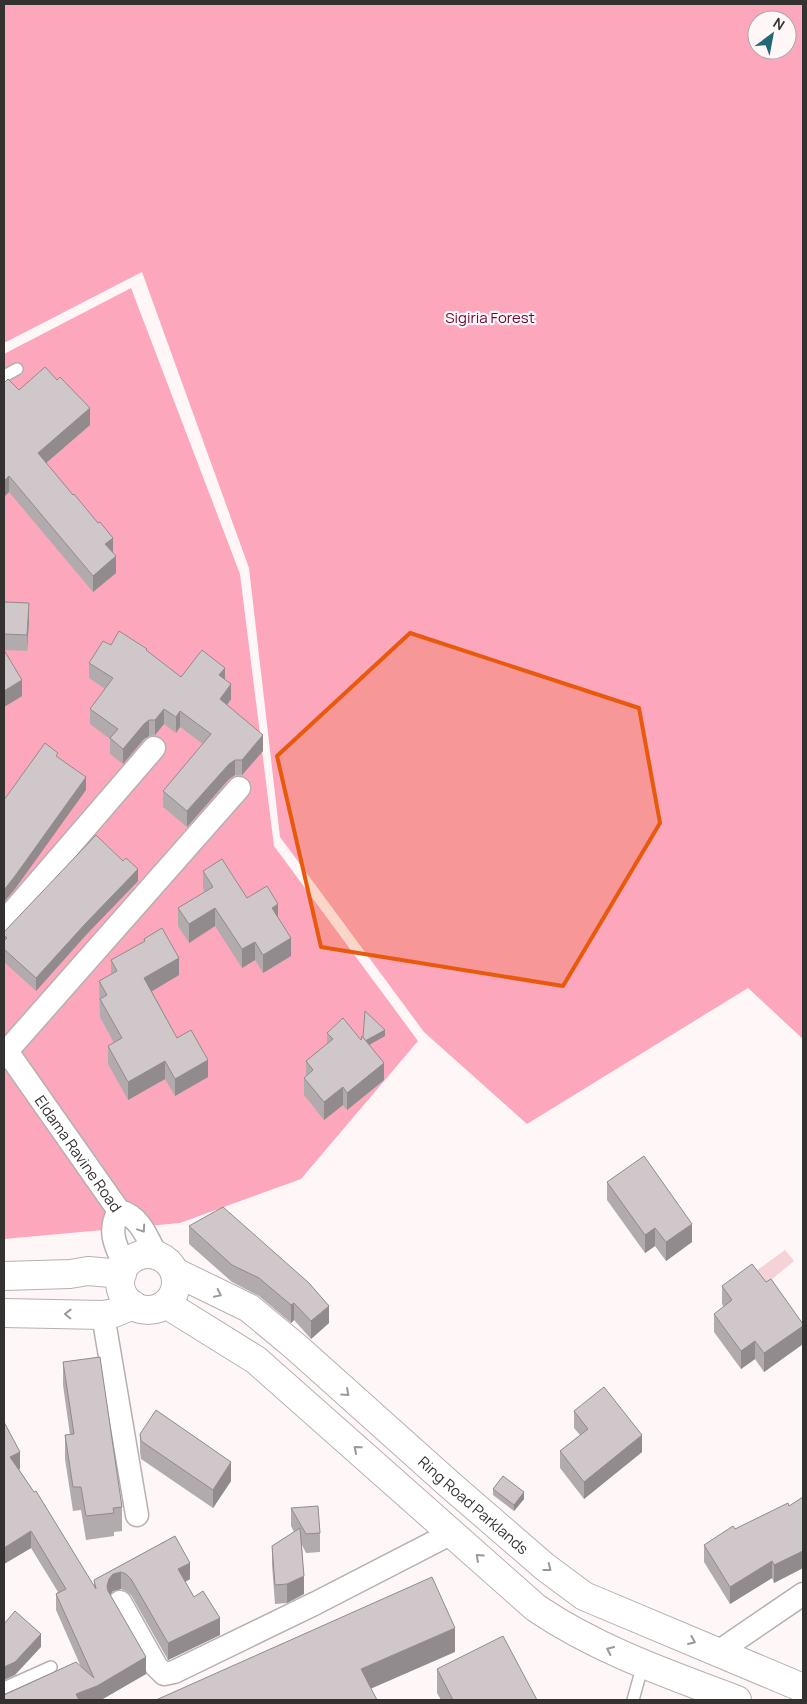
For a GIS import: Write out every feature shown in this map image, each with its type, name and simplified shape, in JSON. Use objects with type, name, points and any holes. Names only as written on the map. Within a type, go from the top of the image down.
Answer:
[{"type":"street","points":[[4,922],[154,748]]},
{"type":"street","points":[[5,1049],[239,788]]},
{"type":"street","name":"Eldama Ravine Road","points":[[5,1049],[119,1212],[114,1221],[112,1236],[123,1270]]},
{"type":"street","points":[[119,1212],[127,1213],[140,1224],[176,1281],[172,1297],[166,1304],[158,1308],[141,1308],[133,1305],[126,1299],[122,1291],[123,1270],[131,1260],[139,1255],[147,1254],[165,1264]]},
{"type":"street","name":"Ring Road Parklands","points":[[165,1264],[249,1308],[296,1347],[545,1567],[584,1596],[803,1688]]},
{"type":"street","points":[[4,1276],[123,1270]]},
{"type":"street","points":[[166,1304],[256,1360],[536,1608],[562,1626],[616,1653],[737,1700]]},
{"type":"street","points":[[4,1313],[103,1315],[114,1313],[133,1305]]},
{"type":"street","points":[[103,1315],[137,1515]]},
{"type":"street","points":[[427,1510],[449,1484]]},
{"type":"street","points":[[120,1602],[156,1666],[164,1674],[174,1672],[316,1603],[452,1533]]},
{"type":"street","points":[[718,1652],[803,1594]]},
{"type":"lane","points":[[4,376],[17,369]]},
{"type":"lane","points":[[633,1700],[643,1664]]},
{"type":"lane","points":[[4,1688],[51,1667]]},
{"type":"highlighted area","points":[[410,633],[639,708],[660,823],[563,986],[321,947],[277,756]]},
{"type":"green space","name":"Sigiria Forest","points":[[4,4],[803,4],[803,1039],[748,988],[527,1124],[424,1032],[280,837],[249,568],[142,272],[4,343]]},
{"type":"green space","points":[[131,288],[240,574],[274,846],[418,1041],[301,1179],[180,1223],[4,1239],[4,354]]},
{"type":"shaded area","points":[[785,1250],[794,1261],[766,1284],[756,1271]]},
{"type":"building","points":[[45,367],[57,380],[60,377],[90,408],[38,453],[73,495],[113,538],[105,544],[116,556],[93,576],[9,476],[4,481],[4,383],[8,379],[19,390]]},
{"type":"building","points":[[4,599],[5,602],[29,603],[27,635],[4,634]]},
{"type":"building","points":[[119,631],[147,649],[181,677],[202,650],[225,668],[219,675],[231,684],[220,699],[263,735],[242,760],[235,760],[229,764],[187,811],[163,791],[211,734],[180,711],[176,717],[164,709],[155,720],[149,720],[144,724],[123,749],[110,738],[118,729],[90,709],[113,678],[89,663],[103,641],[111,645]]},
{"type":"building","points":[[4,650],[22,680],[4,691]]},
{"type":"building","points":[[45,743],[58,753],[56,756],[86,777],[4,890],[4,800]]},
{"type":"building","points":[[96,835],[123,861],[126,858],[138,869],[36,978],[4,949],[4,941],[7,938],[4,932]]},
{"type":"building","points":[[222,859],[247,898],[267,886],[278,904],[272,908],[291,938],[263,955],[255,942],[242,949],[215,908],[189,924],[178,908],[213,887],[203,871]]},
{"type":"building","points":[[162,928],[179,958],[144,978],[177,1038],[191,1030],[208,1060],[175,1079],[165,1061],[128,1082],[108,1046],[122,1038],[100,999],[107,995],[99,981],[117,971],[111,960],[145,941],[144,939]]},
{"type":"building","points":[[365,1011],[385,1030],[365,1041],[363,1037]]},
{"type":"building","points":[[343,1018],[361,1040],[362,1036],[384,1063],[347,1093],[343,1087],[324,1102],[304,1078],[313,1070],[306,1061],[333,1039],[327,1033]]},
{"type":"building","points":[[644,1156],[692,1224],[666,1242],[655,1228],[645,1235],[607,1182]]},
{"type":"building","points":[[223,1207],[309,1283],[329,1306],[311,1321],[294,1303],[291,1305],[259,1278],[232,1265],[189,1226]]},
{"type":"building","points":[[752,1264],[766,1282],[771,1279],[803,1324],[803,1326],[764,1353],[755,1341],[741,1351],[714,1314],[732,1300],[722,1286]]},
{"type":"building","points":[[100,1357],[122,1507],[113,1508],[114,1513],[86,1516],[81,1487],[73,1487],[65,1435],[74,1434],[63,1362]]},
{"type":"building","points":[[604,1387],[642,1435],[584,1482],[560,1451],[588,1429],[574,1411]]},
{"type":"building","points":[[156,1410],[231,1462],[213,1490],[141,1441],[140,1434]]},
{"type":"building","points":[[4,1422],[20,1452],[10,1457],[34,1492],[36,1491],[96,1589],[94,1580],[175,1536],[190,1563],[178,1569],[194,1597],[203,1591],[220,1618],[168,1643],[131,1579],[121,1572],[113,1574],[109,1579],[108,1591],[146,1657],[97,1686],[76,1694],[79,1700],[4,1700],[4,1695],[76,1662],[94,1678],[56,1594],[66,1589],[31,1531],[4,1548]]},
{"type":"building","points":[[503,1476],[524,1492],[514,1505],[493,1489]]},
{"type":"building","points":[[803,1497],[803,1551],[774,1565],[772,1561],[730,1587],[704,1545],[733,1526],[735,1529],[788,1503],[789,1506]]},
{"type":"building","points":[[318,1506],[320,1533],[306,1534],[291,1508]]},
{"type":"building","points":[[300,1528],[304,1576],[287,1584],[275,1585],[272,1546]]},
{"type":"building","points":[[432,1577],[455,1628],[361,1669],[377,1700],[156,1700]]},
{"type":"building","points":[[15,1611],[41,1634],[15,1662],[4,1667],[4,1624]]},
{"type":"building","points":[[503,1636],[537,1700],[453,1700],[437,1669]]}]
